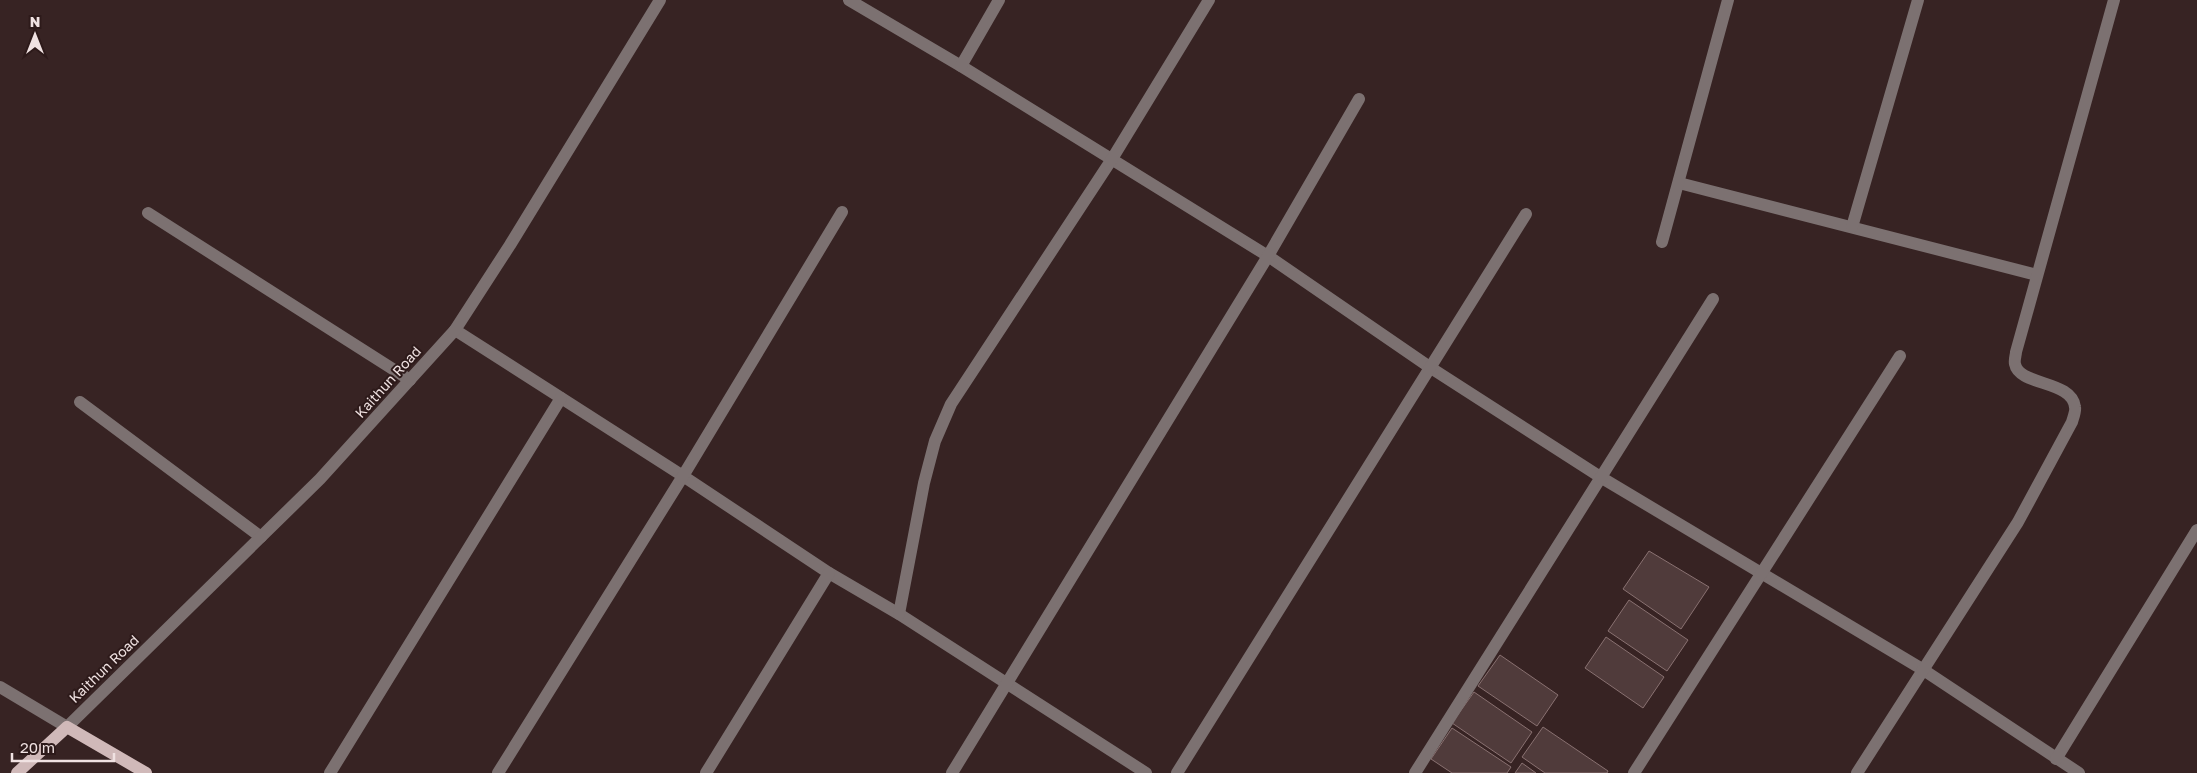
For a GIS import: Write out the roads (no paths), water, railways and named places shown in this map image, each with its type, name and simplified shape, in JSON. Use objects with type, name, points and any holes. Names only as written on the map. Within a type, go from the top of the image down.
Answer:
[{"type":"main road","points":[[17,773],[66,726],[146,773]]},
{"type":"street","name":"Kaithun Road","points":[[66,726],[320,479],[455,330],[660,0]]},
{"type":"street","points":[[849,0],[961,66],[1268,256],[1431,368],[1602,478],[1922,669],[2079,773]]},
{"type":"street","points":[[961,66],[999,0]]},
{"type":"street","points":[[899,614],[926,475],[935,441],[951,404],[1112,159],[1209,0]]},
{"type":"street","points":[[1662,242],[1728,0]]},
{"type":"street","points":[[1852,227],[1918,0]]},
{"type":"street","points":[[1857,773],[2018,522],[2072,422],[2075,407],[2071,397],[2061,390],[2021,374],[2015,364],[2018,344],[2114,0]]},
{"type":"street","points":[[952,773],[1268,256],[1359,99]]},
{"type":"street","points":[[1679,183],[2037,275]]},
{"type":"street","points":[[148,212],[410,380]]},
{"type":"street","points":[[498,773],[683,476],[842,212]]},
{"type":"street","points":[[1177,773],[1526,214]]},
{"type":"street","points":[[1415,773],[1713,299]]},
{"type":"street","points":[[455,330],[683,476],[829,573],[899,614],[1146,773]]},
{"type":"street","points":[[1634,773],[1900,356]]},
{"type":"street","points":[[330,773],[561,398]]},
{"type":"street","points":[[80,402],[261,537]]},
{"type":"street","points":[[2056,759],[2197,530]]},
{"type":"street","points":[[706,773],[829,573]]},
{"type":"street","points":[[0,686],[66,726]]}]
